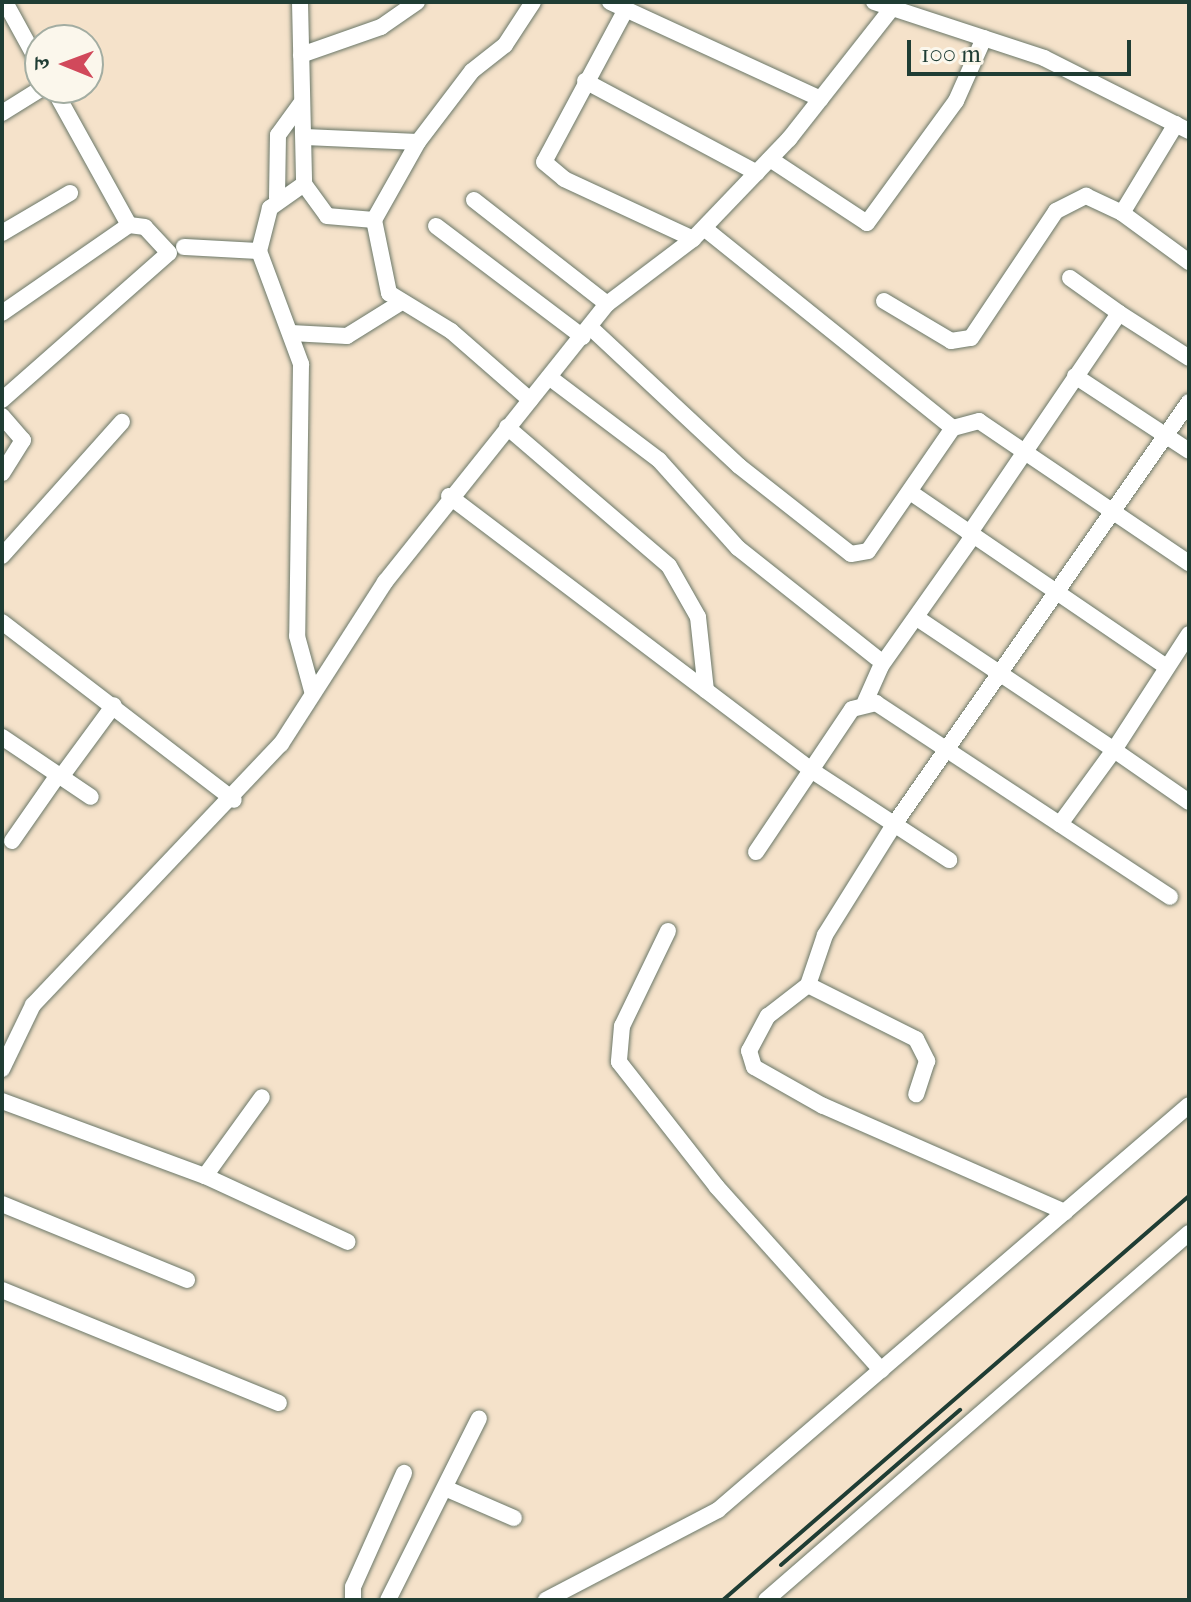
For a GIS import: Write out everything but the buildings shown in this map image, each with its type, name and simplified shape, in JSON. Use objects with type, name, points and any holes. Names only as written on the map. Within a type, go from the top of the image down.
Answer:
[{"type":"street","points":[[5,2],[24,37]]},
{"type":"street","points":[[300,2],[304,184],[327,216],[374,220]]},
{"type":"street","points":[[301,55],[381,27],[417,2]]},
{"type":"street","points":[[530,400],[451,331],[400,303],[389,293],[374,220],[418,142],[472,71],[505,45],[533,2]]},
{"type":"street","points":[[610,2],[821,99]]},
{"type":"street","points":[[874,2],[895,6],[1079,74],[1182,127],[1122,213]]},
{"type":"street","points":[[2,1069],[33,1005],[234,800],[281,744],[312,691],[449,496],[607,304],[699,234],[770,159],[895,6]]},
{"type":"street","points":[[625,11],[552,142],[544,162],[549,170],[699,234],[953,428]]},
{"type":"street","points":[[770,159],[867,223],[956,101],[984,38]]},
{"type":"street","points":[[585,81],[757,173]]},
{"type":"street","points":[[2,113],[24,99]]},
{"type":"street","points":[[301,103],[280,128],[277,198],[259,251],[301,364],[297,636],[312,691]]},
{"type":"street","points":[[62,104],[129,225]]},
{"type":"street","points":[[305,137],[418,142]]},
{"type":"street","points":[[277,198],[304,184]]},
{"type":"street","points":[[2,233],[70,193]]},
{"type":"street","points":[[884,301],[951,341],[971,338],[1056,211],[1086,196],[1122,213],[1189,262]]},
{"type":"street","points":[[474,200],[607,304]]},
{"type":"street","points":[[2,313],[129,225],[145,227],[169,253],[2,400]]},
{"type":"street","points":[[436,226],[586,332],[839,550],[868,551],[953,428],[979,421],[1024,455],[1189,563]]},
{"type":"street","points":[[184,247],[259,251]]},
{"type":"street","points":[[1070,278],[1189,358]]},
{"type":"street","points":[[291,333],[347,336],[400,303]]},
{"type":"street","points":[[756,852],[852,709],[865,702],[881,666],[920,620],[971,535],[1119,313]]},
{"type":"street","points":[[1075,376],[1189,451]]},
{"type":"street","points":[[549,377],[669,469],[738,548],[877,658]]},
{"type":"street","points":[[1065,1212],[823,1106],[754,1067],[749,1051],[761,1026],[808,985],[825,935],[893,826],[1053,588],[1189,402]]},
{"type":"street","points":[[2,416],[23,440],[2,473]]},
{"type":"street","points":[[2,556],[122,422]]},
{"type":"street","points":[[507,427],[669,566],[698,617],[706,691]]},
{"type":"street","points":[[910,492],[1167,667]]},
{"type":"street","points":[[449,496],[811,770],[949,860]]},
{"type":"street","points":[[920,620],[1189,802]]},
{"type":"street","points":[[2,622],[234,800]]},
{"type":"street","points":[[1060,824],[1114,750],[1189,634]]},
{"type":"street","points":[[865,702],[946,748],[1170,897]]},
{"type":"street","points":[[12,841],[114,705]]},
{"type":"street","points":[[2,737],[91,797]]},
{"type":"street","points":[[668,931],[622,1026],[619,1062],[717,1187],[881,1370]]},
{"type":"street","points":[[808,985],[916,1039],[927,1061],[916,1094]]},
{"type":"street","points":[[205,1176],[262,1097]]},
{"type":"street","points":[[2,1101],[205,1176],[348,1242]]},
{"type":"street","points":[[546,1600],[718,1510],[1189,1105]]},
{"type":"street","points":[[2,1204],[187,1280]]},
{"type":"street","points":[[766,1600],[1189,1233]]},
{"type":"street","points":[[2,1290],[279,1403]]},
{"type":"street","points":[[388,1600],[479,1418]]},
{"type":"street","points":[[353,1600],[353,1587],[404,1473]]},
{"type":"street","points":[[445,1488],[514,1518]]},
{"type":"railway","points":[[723,1600],[1189,1196]]},
{"type":"railway","points":[[781,1565],[960,1410]]}]
